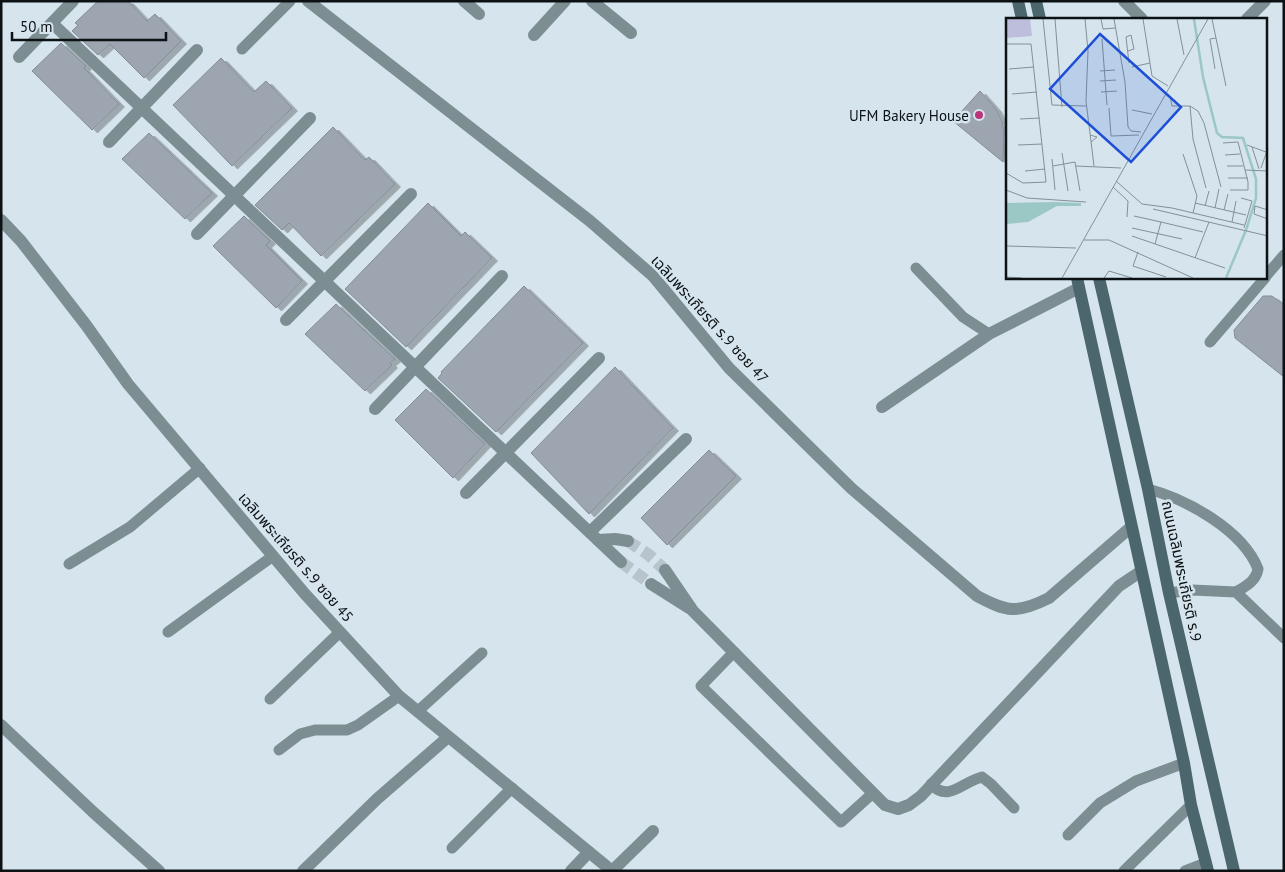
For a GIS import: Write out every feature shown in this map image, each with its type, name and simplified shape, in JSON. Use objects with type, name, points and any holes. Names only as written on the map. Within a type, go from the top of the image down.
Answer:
[{"type":"main road","points":[[1018,1],[1022,18]]},
{"type":"main road","points":[[1036,1],[1040,18]]},
{"type":"main road","name":"ถนนเฉลิมพระเกียรติ ร.9","points":[[1099,279],[1148,489],[1169,594],[1234,871]]},
{"type":"main road","points":[[1078,283],[1140,572],[1184,764],[1191,805],[1207,867]]},
{"type":"street","points":[[19,57],[73,1]]},
{"type":"street","name":"เฉลิมพระเกียรติ ร.9 ซอย 47","points":[[308,1],[590,221],[653,276],[729,368],[851,488],[977,596],[999,608],[1015,610],[1033,606],[1049,598],[1131,527]]},
{"type":"street","points":[[464,1],[479,14]]},
{"type":"street","points":[[534,36],[565,1]]},
{"type":"street","points":[[592,1],[631,33]]},
{"type":"street","points":[[1124,1],[1141,18]]},
{"type":"street","points":[[1248,18],[1265,1]]},
{"type":"street","points":[[52,24],[621,562]]},
{"type":"street","points":[[109,142],[197,50]]},
{"type":"street","points":[[197,234],[310,118]]},
{"type":"street","points":[[286,320],[326,282],[411,194]]},
{"type":"street","name":"เฉลิมพระเกียรติ ร.9 ซอย 45","points":[[1,220],[21,242],[86,325],[128,384],[273,556],[399,696],[447,738],[512,788],[612,871]]},
{"type":"street","points":[[375,408],[502,276]]},
{"type":"street","points":[[882,407],[989,334],[1078,283]]},
{"type":"street","points":[[466,493],[599,358]]},
{"type":"street","points":[[594,536],[686,439]]},
{"type":"street","points":[[594,536],[628,541]]},
{"type":"street","points":[[665,570],[693,611],[872,793],[885,805],[898,810],[915,801],[1119,586],[1140,572]]},
{"type":"street","points":[[651,584],[693,611]]},
{"type":"street","points":[[1,724],[93,812],[159,871]]},
{"type":"street","points":[[303,871],[378,798],[447,738]]},
{"type":"street","points":[[612,871],[653,831]]},
{"type":"street","points":[[571,871],[589,852]]},
{"type":"lane","points":[[242,49],[290,1]]},
{"type":"lane","points":[[1268,275],[1284,255]]},
{"type":"lane","points":[[916,268],[963,317],[989,334]]},
{"type":"lane","points":[[1210,342],[1264,279]]},
{"type":"lane","points":[[69,564],[130,527],[200,468]]},
{"type":"lane","points":[[1148,489],[1172,496],[1208,515],[1237,539],[1258,569],[1257,575],[1251,582],[1236,592],[1192,590],[1169,594]]},
{"type":"lane","points":[[168,632],[273,556]]},
{"type":"lane","points":[[1236,592],[1284,638]]},
{"type":"lane","points":[[270,699],[340,632]]},
{"type":"lane","points":[[734,652],[701,686],[841,822],[872,793]]},
{"type":"lane","points":[[418,711],[482,653]]},
{"type":"lane","points":[[279,750],[300,734],[315,730],[347,730],[358,725],[399,696]]},
{"type":"lane","points":[[1068,835],[1100,803],[1114,794],[1136,781],[1184,764]]},
{"type":"lane","points":[[931,784],[938,792],[946,793],[982,777],[1014,808]]},
{"type":"lane","points":[[452,848],[512,788]]},
{"type":"lane","points":[[1124,871],[1137,865],[1191,805]]},
{"type":"lane","points":[[1185,871],[1207,867]]},
{"type":"building","points":[[98,1],[128,1],[147,21],[155,14],[181,41],[144,78],[110,44],[98,55],[72,31],[78,25],[75,23]]},
{"type":"building","points":[[61,43],[86,66],[84,68],[119,104],[92,130],[32,71]]},
{"type":"building","points":[[221,58],[254,92],[266,81],[292,108],[232,166],[173,105]]},
{"type":"building","name":"UFM Bakery House","points":[[980,91],[996,109],[1002,121],[1004,132],[1003,162],[953,121]]},
{"type":"building","points":[[333,127],[365,160],[369,157],[395,184],[321,256],[289,223],[282,230],[255,205]]},
{"type":"building","points":[[149,133],[212,193],[185,219],[122,159]]},
{"type":"building","points":[[428,203],[461,236],[465,232],[492,258],[406,347],[345,289]]},
{"type":"building","points":[[244,216],[270,241],[266,245],[302,281],[276,308],[213,246]]},
{"type":"building","points":[[524,286],[583,343],[496,432],[438,378],[441,372]]},
{"type":"building","points":[[1263,296],[1272,296],[1284,305],[1284,377],[1235,338],[1234,330]]},
{"type":"building","points":[[336,304],[395,359],[390,363],[392,365],[365,391],[305,334]]},
{"type":"building","points":[[615,367],[673,428],[589,514],[531,453]]},
{"type":"building","points":[[426,389],[485,444],[453,478],[395,420]]},
{"type":"building","points":[[709,450],[736,476],[667,545],[641,518]]},
{"type":"tunnel","points":[[628,541],[649,555],[665,570]]},
{"type":"tunnel","points":[[621,562],[651,584]]},
{"type":"place","name":"UFM Bakery House","points":[[979,115]]}]
